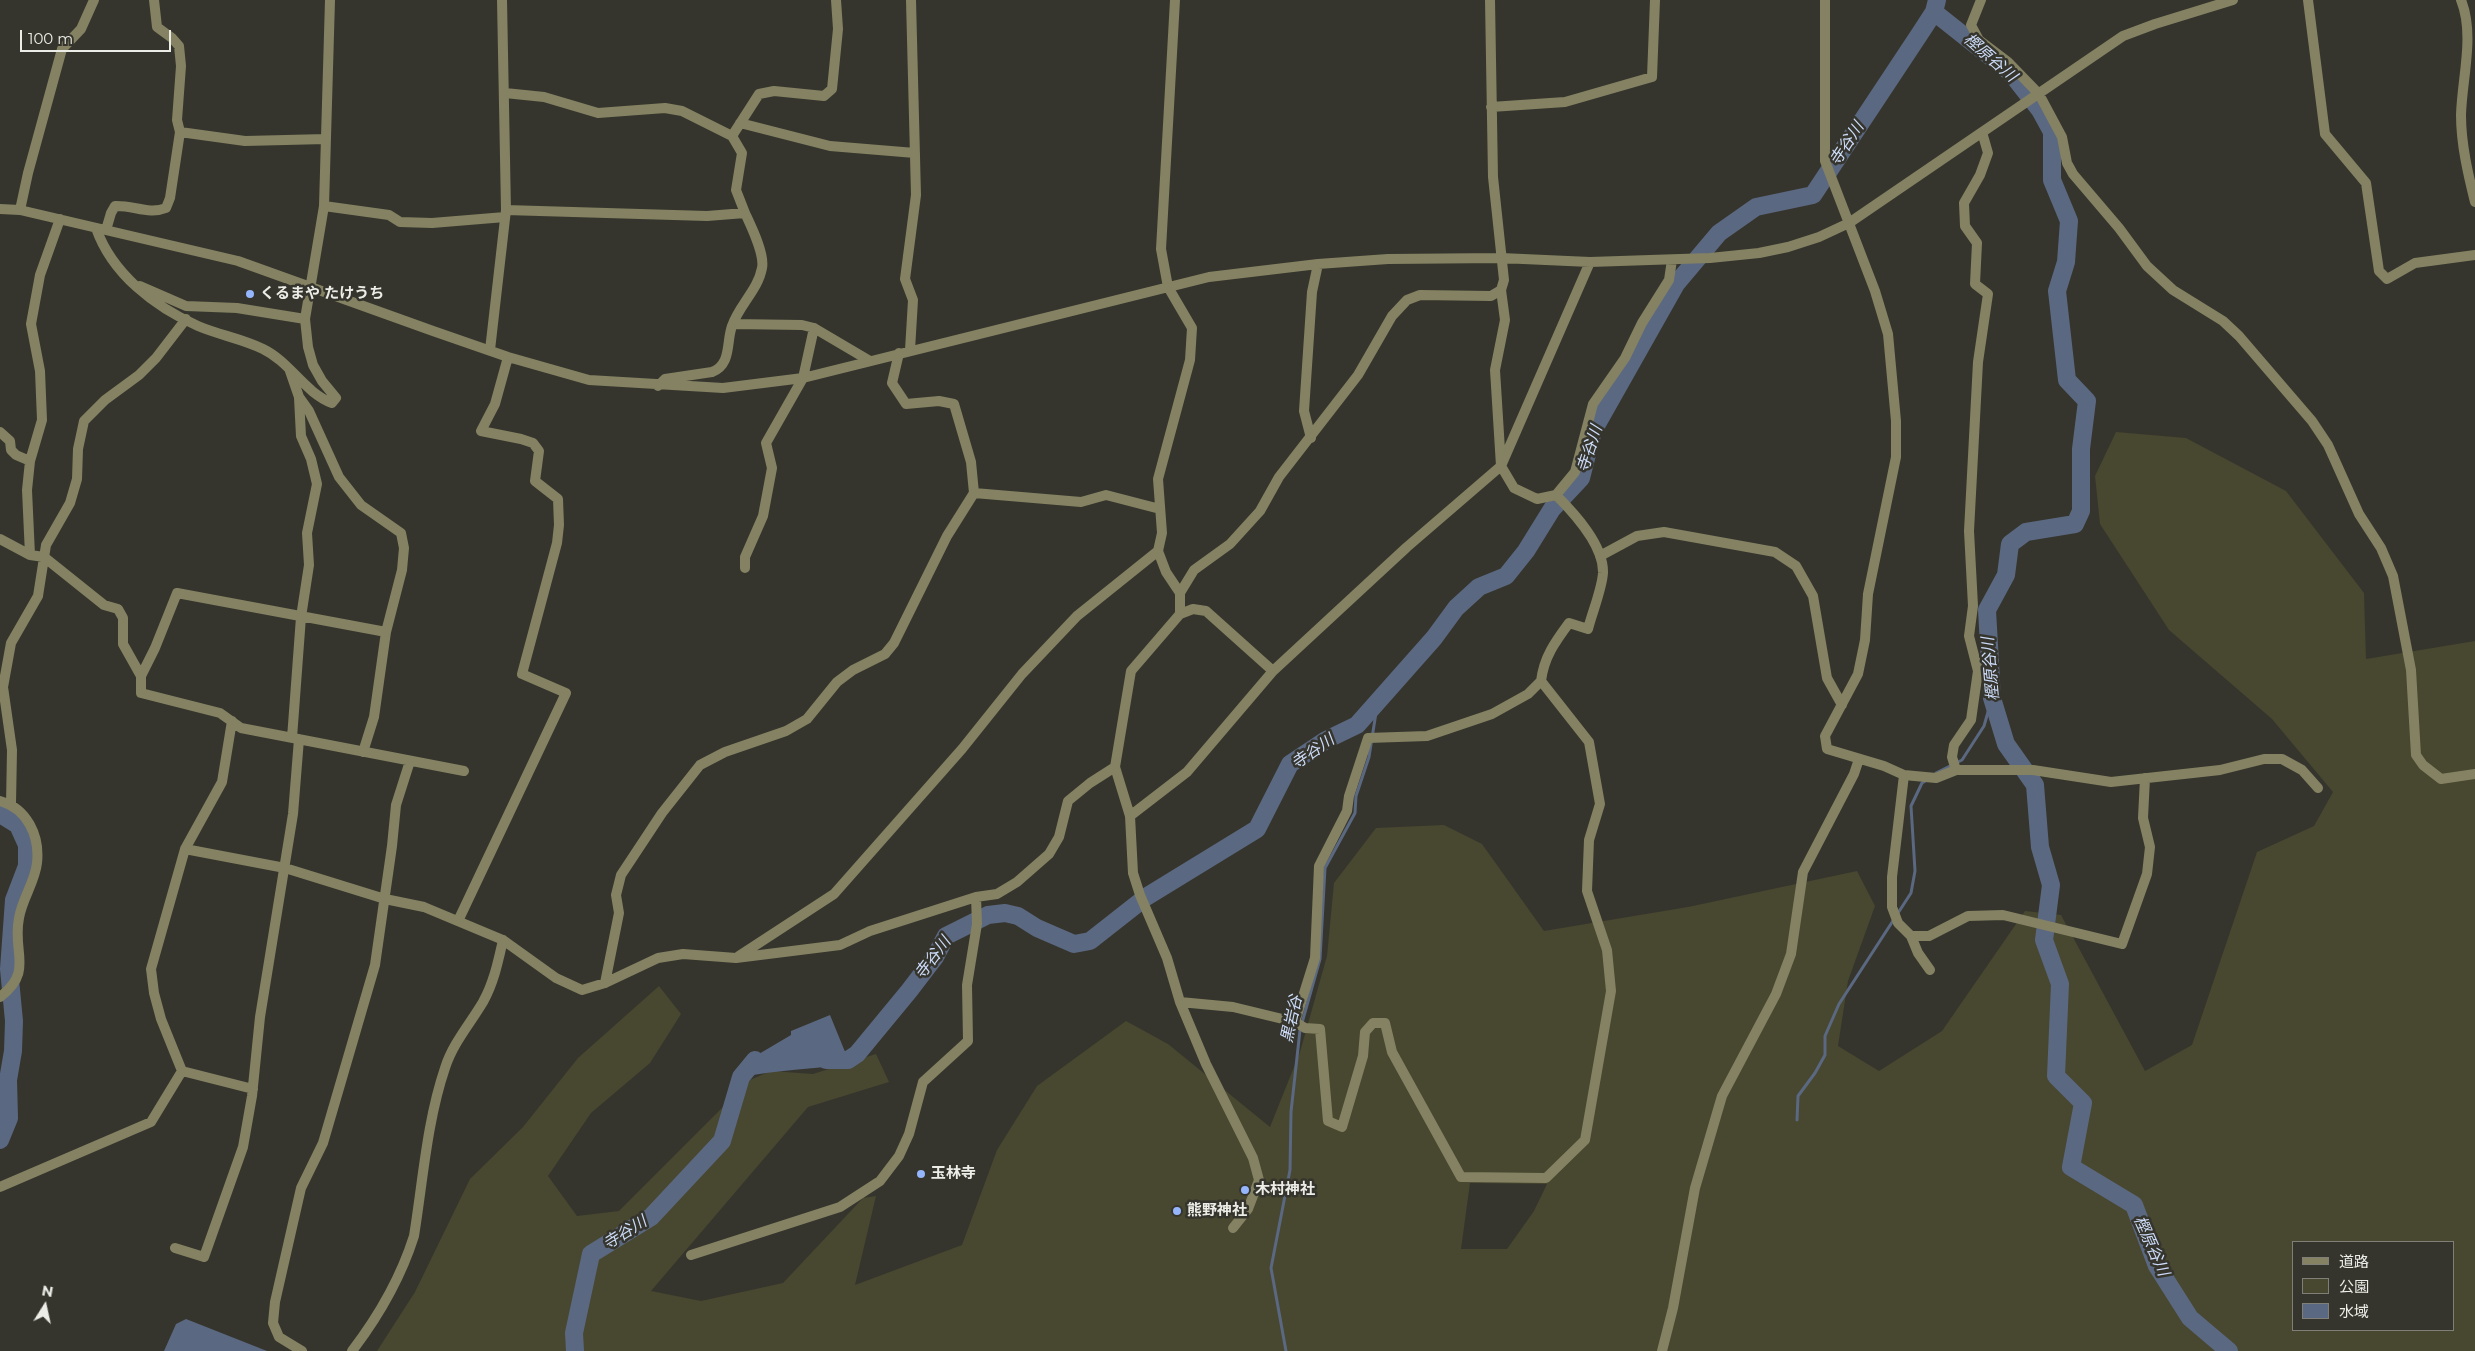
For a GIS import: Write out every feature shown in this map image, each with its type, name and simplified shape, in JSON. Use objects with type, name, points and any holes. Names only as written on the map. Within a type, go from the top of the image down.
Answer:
[{"type":"street","points":[[20,210],[28,173],[62,49],[81,29],[94,0]]},
{"type":"street","points":[[106,230],[110,213],[115,206],[126,205],[156,212],[166,208],[170,198],[180,132],[177,120],[181,66],[179,46],[157,27],[154,0]]},
{"type":"street","points":[[96,228],[101,244],[120,272],[135,285],[183,318],[264,350],[323,399],[332,403],[336,398],[322,381],[313,364],[308,347],[305,319],[324,206],[330,0]]},
{"type":"street","points":[[490,350],[506,214],[502,0]]},
{"type":"street","points":[[732,136],[759,94],[774,91],[824,96],[832,89],[838,29],[836,0]]},
{"type":"street","points":[[910,350],[913,300],[905,279],[916,195],[912,0]]},
{"type":"street","points":[[1175,0],[1161,249],[1168,287],[1192,328],[1190,360],[1158,479],[1162,533],[1158,551],[1166,572],[1180,593]]},
{"type":"street","points":[[1490,0],[1493,177],[1504,280],[1502,290],[1505,320],[1495,370],[1500,466],[1514,488],[1537,499],[1556,494],[1575,472],[1593,404],[1625,358],[1642,323],[1669,280],[1672,260]]},
{"type":"street","points":[[1492,107],[1565,102],[1652,78],[1655,0]]},
{"type":"street","points":[[1825,0],[1823,82],[1825,161],[1849,222],[1888,334],[1894,375],[1896,430],[1896,457],[1868,594],[1865,640],[1858,674],[1825,736],[1827,749],[1904,775],[1936,778],[1956,770],[2033,770],[2111,782],[2220,770],[2264,759],[2282,759],[2302,770],[2318,788]]},
{"type":"street","points":[[1980,0],[1971,25],[1979,40],[2008,62],[2039,94],[2062,137],[2067,163],[2073,174],[2119,228],[2147,266],[2173,290],[2223,321],[2240,336],[2312,421],[2328,445],[2359,514],[2381,548],[2394,576],[2411,670],[2416,755],[2423,765],[2441,779],[2475,774]]},
{"type":"street","points":[[0,209],[20,210],[238,261],[310,285],[508,357],[589,380],[658,386],[723,388],[803,378],[1209,277],[1318,264],[1388,259],[1501,258],[1590,262],[1685,260],[1759,253],[1788,247],[1819,237],[1849,222],[2123,36],[2154,24],[2233,0]]},
{"type":"street","points":[[2308,0],[2325,134],[2366,183],[2378,271],[2387,279],[2415,263],[2475,255]]},
{"type":"street","points":[[2461,0],[2465,9],[2468,36],[2461,116],[2468,178],[2475,200]]},
{"type":"street","points":[[505,93],[544,97],[598,113],[665,108],[682,111],[732,136],[742,154],[736,190],[757,242],[762,266],[753,290],[733,324],[730,332],[729,350],[719,370],[665,379],[658,386]]},
{"type":"street","points":[[740,123],[830,146],[915,152]]},
{"type":"street","points":[[180,132],[245,141],[326,139]]},
{"type":"street","points":[[1956,770],[1952,757],[1954,745],[1971,720],[1978,671],[1969,636],[1973,606],[1969,531],[1978,362],[1988,294],[1975,284],[1977,243],[1965,226],[1964,203],[1980,176],[1988,153],[1982,132]]},
{"type":"street","points":[[324,206],[389,215],[400,222],[432,223],[506,214],[707,216],[745,213]]},
{"type":"street","points":[[30,555],[27,490],[30,461],[42,420],[40,371],[32,324],[40,275],[60,219]]},
{"type":"street","points":[[1130,816],[1187,772],[1273,670],[1406,547],[1500,466],[1590,262]]},
{"type":"street","points":[[1311,438],[1304,411],[1312,292],[1318,264]]},
{"type":"street","points":[[135,285],[186,306],[237,308],[305,319]]},
{"type":"street","points":[[1180,614],[1180,593],[1194,570],[1230,544],[1260,511],[1279,477],[1358,376],[1392,316],[1407,300],[1420,295],[1491,296],[1502,290]]},
{"type":"street","points":[[11,804],[12,750],[3,687],[11,643],[38,596],[46,545],[70,503],[77,479],[78,449],[84,421],[105,400],[139,375],[156,358],[183,318]]},
{"type":"street","points":[[733,324],[802,325],[814,328],[870,361]]},
{"type":"street","points":[[745,568],[745,556],[763,516],[772,468],[766,443],[803,378],[814,328]]},
{"type":"street","points":[[605,983],[619,913],[616,895],[621,875],[662,813],[700,764],[726,752],[786,731],[807,719],[837,682],[853,670],[886,654],[894,643],[947,536],[974,492],[971,462],[954,404],[938,401],[906,404],[892,383],[899,354]]},
{"type":"street","points":[[458,921],[566,693],[522,674],[560,525],[558,499],[535,482],[539,451],[533,443],[481,431],[495,404],[508,357]]},
{"type":"street","points":[[175,1248],[204,1257],[243,1147],[260,1017],[293,814],[300,617],[309,564],[308,533],[317,484],[311,459],[301,436],[299,397],[290,370]]},
{"type":"street","points":[[299,397],[309,411],[339,477],[361,505],[401,533],[404,548],[402,570],[386,632],[374,717],[363,752]]},
{"type":"street","points":[[0,432],[10,441],[11,450],[16,455],[30,461]]},
{"type":"street","points":[[974,492],[1081,502],[1106,495],[1160,510]]},
{"type":"street","points":[[1299,1024],[1314,958],[1318,866],[1348,812],[1349,796],[1368,738],[1427,736],[1483,717],[1528,694],[1541,681],[1543,665],[1551,648],[1569,623],[1588,629],[1603,573],[1600,556],[1580,521],[1556,494]]},
{"type":"street","points":[[1600,556],[1637,536],[1664,532],[1775,552],[1796,566],[1813,596],[1827,678],[1842,705]]},
{"type":"street","points":[[0,539],[30,555],[44,557],[104,605],[118,609],[123,618],[124,644],[141,676],[141,693],[220,713],[242,728],[464,771]]},
{"type":"street","points":[[736,958],[834,894],[962,749],[1022,674],[1077,616],[1158,551]]},
{"type":"street","points":[[141,676],[156,648],[177,593],[386,632]]},
{"type":"street","points":[[1234,1228],[1248,1209],[1259,1180],[1254,1158],[1206,1064],[1180,1002],[1167,958],[1142,899],[1133,873],[1130,816],[1115,767],[1131,671],[1180,614],[1193,609],[1206,611],[1273,670]]},
{"type":"street","points":[[1180,1002],[1234,1007],[1320,1029],[1328,1121],[1342,1127],[1363,1056],[1365,1032],[1373,1023],[1385,1023],[1392,1052],[1461,1177],[1546,1178],[1585,1140],[1611,991],[1607,950],[1587,891],[1589,840],[1600,804],[1589,742],[1541,681]]},
{"type":"street","points":[[182,1070],[161,1019],[154,993],[152,969],[185,849],[222,782],[232,721]]},
{"type":"street","points":[[1662,1351],[1673,1308],[1695,1188],[1722,1096],[1776,994],[1791,954],[1803,872],[1854,774],[1859,759]]},
{"type":"street","points":[[302,1351],[278,1337],[273,1323],[275,1302],[301,1188],[323,1143],[375,965],[396,805],[410,761]]},
{"type":"street","points":[[185,849],[285,868],[385,899],[424,908],[503,940],[556,978],[582,990],[605,983],[658,958],[683,954],[736,958],[840,945],[870,931],[976,898],[997,894],[1017,882],[1050,854],[1059,837],[1068,801],[1090,783],[1115,767]]},
{"type":"street","points":[[1904,775],[1892,877],[1892,907],[1896,919],[1912,936],[1918,953],[1930,970]]},
{"type":"street","points":[[1912,936],[1929,936],[1968,916],[2003,915],[2122,944],[2146,874],[2150,847],[2143,818],[2145,778]]},
{"type":"street","points":[[0,801],[11,804],[27,817],[35,838],[37,864],[19,916],[16,937],[20,970],[18,980],[3,995]]},
{"type":"street","points":[[691,1255],[840,1207],[880,1181],[899,1156],[909,1134],[923,1082],[968,1041],[967,985],[977,920],[976,898]]},
{"type":"street","points":[[352,1351],[378,1314],[409,1250],[415,1226],[435,1103],[445,1066],[456,1042],[483,1001],[496,972],[503,940]]},
{"type":"street","points":[[182,1070],[252,1089]]},
{"type":"street","points":[[0,1187],[151,1122],[182,1070]]},
{"type":"green space","points":[[2116,432],[2186,438],[2286,491],[2364,593],[2366,659],[2475,641],[2475,1351],[377,1351],[415,1292],[470,1179],[523,1127],[578,1058],[659,986],[681,1014],[650,1063],[591,1113],[548,1176],[577,1216],[619,1211],[750,1080],[771,1071],[813,1074],[876,1054],[889,1082],[808,1107],[651,1291],[701,1301],[783,1283],[863,1198],[876,1196],[855,1285],[962,1245],[997,1150],[1037,1086],[1126,1021],[1168,1044],[1270,1127],[1300,1052],[1327,956],[1334,883],[1376,828],[1444,825],[1482,844],[1544,931],[1688,907],[1857,871],[1875,906],[1848,981],[1838,1046],[1879,1071],[1942,1031],[2025,911],[2061,915],[2145,1071],[2192,1045],[2257,852],[2314,826],[2333,792],[2272,719],[2169,630],[2100,524],[2095,476]],"holes":[[[1470,1183],[1547,1184],[1534,1211],[1507,1249],[1461,1249]]]},
{"type":"water","points":[[830,1015],[850,1064],[741,1077],[747,1061],[791,1035],[791,1031]]},
{"type":"water","points":[[186,1319],[267,1351],[164,1351],[176,1324]]},
{"type":"waterway","name":"寺谷川","points":[[826,1060],[848,1060],[857,1054],[935,957],[946,936],[988,915],[1005,913],[1018,916],[1037,928],[1074,944],[1090,941],[1146,897],[1257,829],[1290,764],[1326,740],[1357,725],[1434,638],[1456,608],[1479,587],[1506,576],[1526,551],[1552,509],[1581,478],[1593,431],[1676,284],[1719,233],[1756,207],[1813,195],[1934,12],[1937,0]]},
{"type":"waterway","name":"樫原谷川","points":[[1934,12],[2011,73],[2040,110],[2052,132],[2052,180],[2069,221],[2066,262],[2057,291],[2067,380],[2087,401],[2081,449],[2081,511],[2075,524],[2026,532],[2010,544],[2006,575],[1987,610],[1992,698],[2006,744],[2035,785],[2040,847],[2051,885],[2044,940],[2060,984],[2056,1076],[2083,1103],[2071,1167],[2134,1205],[2157,1266],[2190,1318],[2229,1351]]},
{"type":"waterway","points":[[1936,773],[1962,760],[1984,726],[1992,698]]},
{"type":"waterway","name":"黒岩谷","points":[[1286,1351],[1271,1268],[1290,1170],[1291,1112],[1300,1030],[1320,959],[1325,868],[1355,813],[1356,796],[1369,757],[1378,700]]},
{"type":"waterway","points":[[1797,1120],[1798,1096],[1815,1073],[1825,1055],[1825,1036],[1839,1004],[1911,893],[1915,871],[1911,806],[1922,783],[1927,780]]},
{"type":"waterway","points":[[0,814],[18,825],[27,845],[27,866],[14,900],[9,969],[14,1021],[13,1051],[8,1080],[9,1118],[0,1140]]},
{"type":"waterway","name":"寺谷川","points":[[575,1351],[574,1333],[591,1254],[651,1217],[722,1141],[741,1077],[755,1060]]},
{"type":"place","name":"くるまや たけうち","points":[[250,294]]},
{"type":"place","name":"玉林寺","points":[[921,1174]]},
{"type":"place","name":"木村神社","points":[[1245,1190]]},
{"type":"place","name":"熊野神社","points":[[1177,1211]]}]
